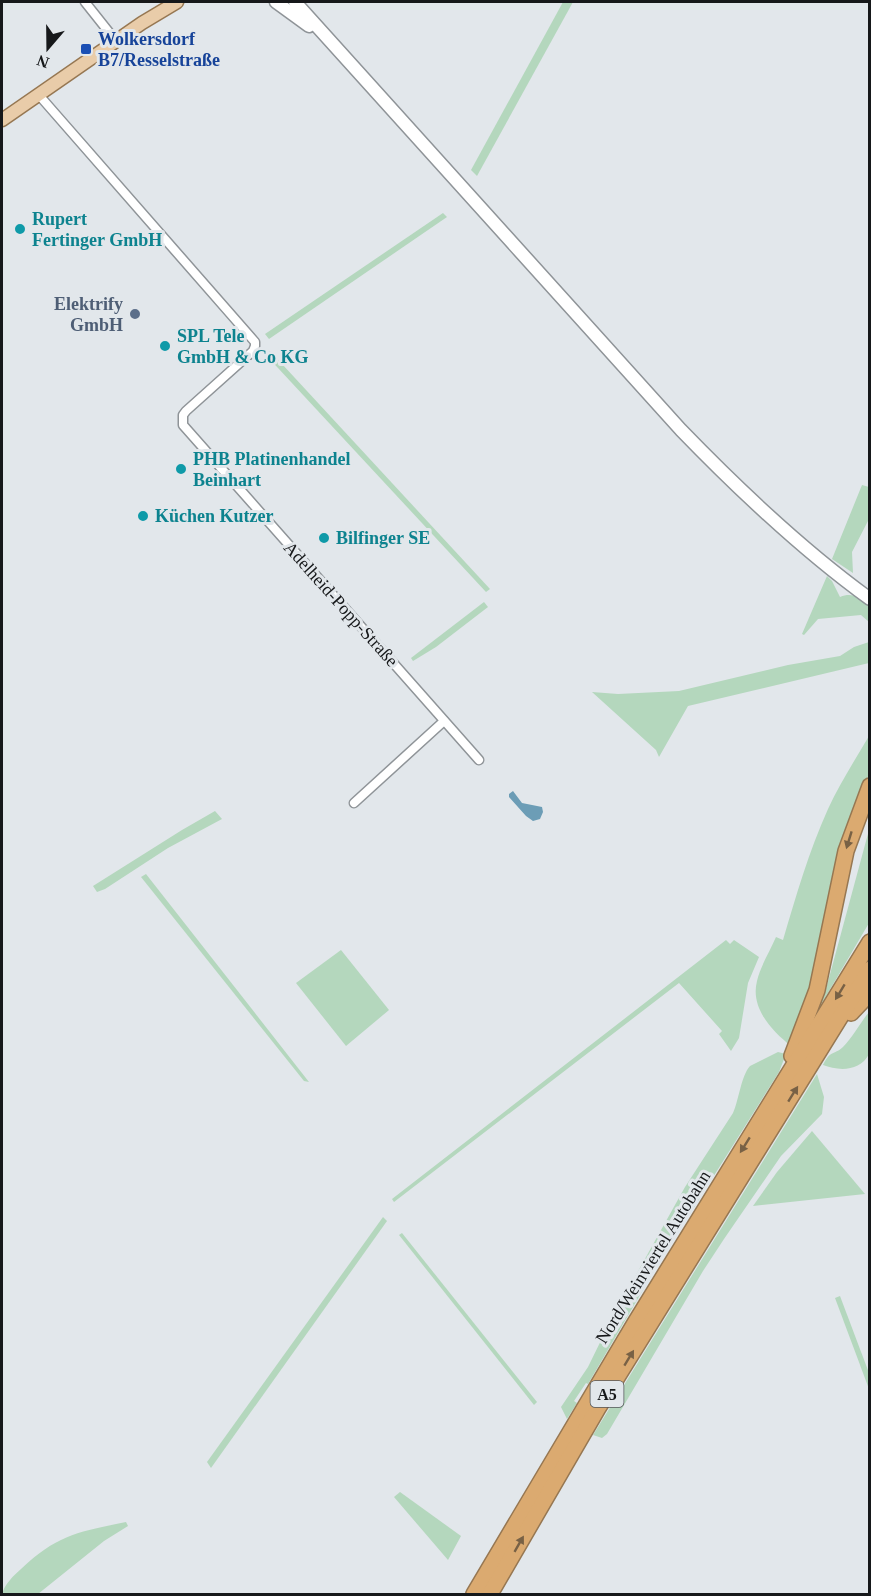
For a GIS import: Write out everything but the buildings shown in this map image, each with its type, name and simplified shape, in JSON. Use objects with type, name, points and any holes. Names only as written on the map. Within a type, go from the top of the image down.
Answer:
[{"type":"highway","points":[[776,1096],[817,990],[846,851],[870,786]]},
{"type":"highway","name":"Nord/Weinviertel Autobahn","points":[[474,1594],[635,1323],[870,942]]},
{"type":"highway","name":"Nord/Weinviertel Autobahn","points":[[490,1594],[610,1389],[870,969]]},
{"type":"highway","points":[[830,1035],[870,993]]},
{"type":"main road","points":[[2,120],[142,23],[177,2]]},
{"type":"main road","points":[[276,2],[312,28],[348,61]]},
{"type":"main road","points":[[289,2],[299,6],[330,39],[693,443],[728,479],[790,536],[870,599]]},
{"type":"street","points":[[85,2],[116,41]]},
{"type":"street","name":"Adelheid-Popp-Straße","points":[[39,94],[253,338],[255,345],[253,351],[186,411],[182,420],[188,431],[479,760]]},
{"type":"street","points":[[354,803],[444,721]]},
{"type":"green space","points":[[563,2],[573,2],[477,176],[471,170]]},
{"type":"green space","points":[[443,213],[447,217],[269,339],[265,334]]},
{"type":"green space","points":[[270,351],[490,589],[486,592],[265,354]]},
{"type":"green space","points":[[862,485],[869,487],[869,519],[852,552],[853,573],[832,559]]},
{"type":"green space","points":[[827,576],[840,597],[855,596],[869,605],[869,622],[861,615],[818,619],[804,635],[802,634]]},
{"type":"green space","points":[[484,602],[488,607],[436,647],[413,661],[411,658]]},
{"type":"green space","points":[[869,642],[869,663],[688,706],[659,757],[656,750],[592,692],[618,694],[679,691],[788,665],[840,656],[854,647]]},
{"type":"green space","points":[[869,736],[869,774],[862,790],[819,961],[791,1046],[764,1018],[757,1000],[757,981],[776,937],[783,940],[809,857],[828,809]]},
{"type":"green space","points":[[215,811],[222,819],[168,848],[105,889],[97,892],[93,886],[182,830]]},
{"type":"green space","points":[[869,830],[869,923],[812,1020],[826,989]]},
{"type":"green space","points":[[146,874],[309,1082],[304,1081],[141,877]]},
{"type":"green space","points":[[726,940],[730,944],[734,940],[759,957],[748,983],[739,1038],[731,1051],[719,1034],[722,1031],[679,983],[394,1202],[392,1199]]},
{"type":"green space","points":[[341,950],[389,1010],[346,1046],[296,983]]},
{"type":"green space","points":[[869,1012],[870,1050],[865,1060],[854,1067],[842,1069],[823,1065],[830,1055],[847,1043]]},
{"type":"green space","points":[[778,1052],[786,1054],[779,1072],[654,1271],[588,1384],[586,1383],[574,1401],[577,1403],[567,1419],[561,1407],[588,1367],[612,1318],[685,1187],[733,1113],[747,1070],[750,1066]]},
{"type":"green space","points":[[817,1074],[824,1097],[822,1114],[781,1156],[724,1239],[607,1434],[602,1438],[593,1435]]},
{"type":"green space","points":[[812,1131],[865,1194],[753,1206],[777,1172]]},
{"type":"green space","points":[[383,1217],[387,1221],[211,1468],[207,1462]]},
{"type":"green space","points":[[402,1233],[537,1402],[534,1405],[399,1235]]},
{"type":"green space","points":[[840,1296],[869,1373],[869,1389],[835,1298]]},
{"type":"green space","points":[[400,1492],[461,1536],[448,1560],[394,1497]]},
{"type":"green space","points":[[126,1522],[128,1526],[104,1541],[38,1594],[2,1594],[7,1584],[18,1572],[34,1557],[58,1541],[82,1532]]},
{"type":"water","points":[[513,791],[522,803],[542,807],[543,812],[540,819],[533,821],[526,816],[509,797]]},
{"type":"place","name":"Wolkersdorf B7/Resselstraße","points":[[86,49]]},
{"type":"place","name":"Rupert Fertinger GmbH","points":[[20,229]]},
{"type":"place","name":"Elektrify GmbH","points":[[135,314]]},
{"type":"place","name":"SPL Tele GmbH & Co KG","points":[[165,346]]},
{"type":"place","name":"PHB Platinenhandel Beinhart","points":[[181,469]]},
{"type":"place","name":"Küchen Kutzer","points":[[143,516]]},
{"type":"place","name":"Bilfinger SE","points":[[324,538]]}]
